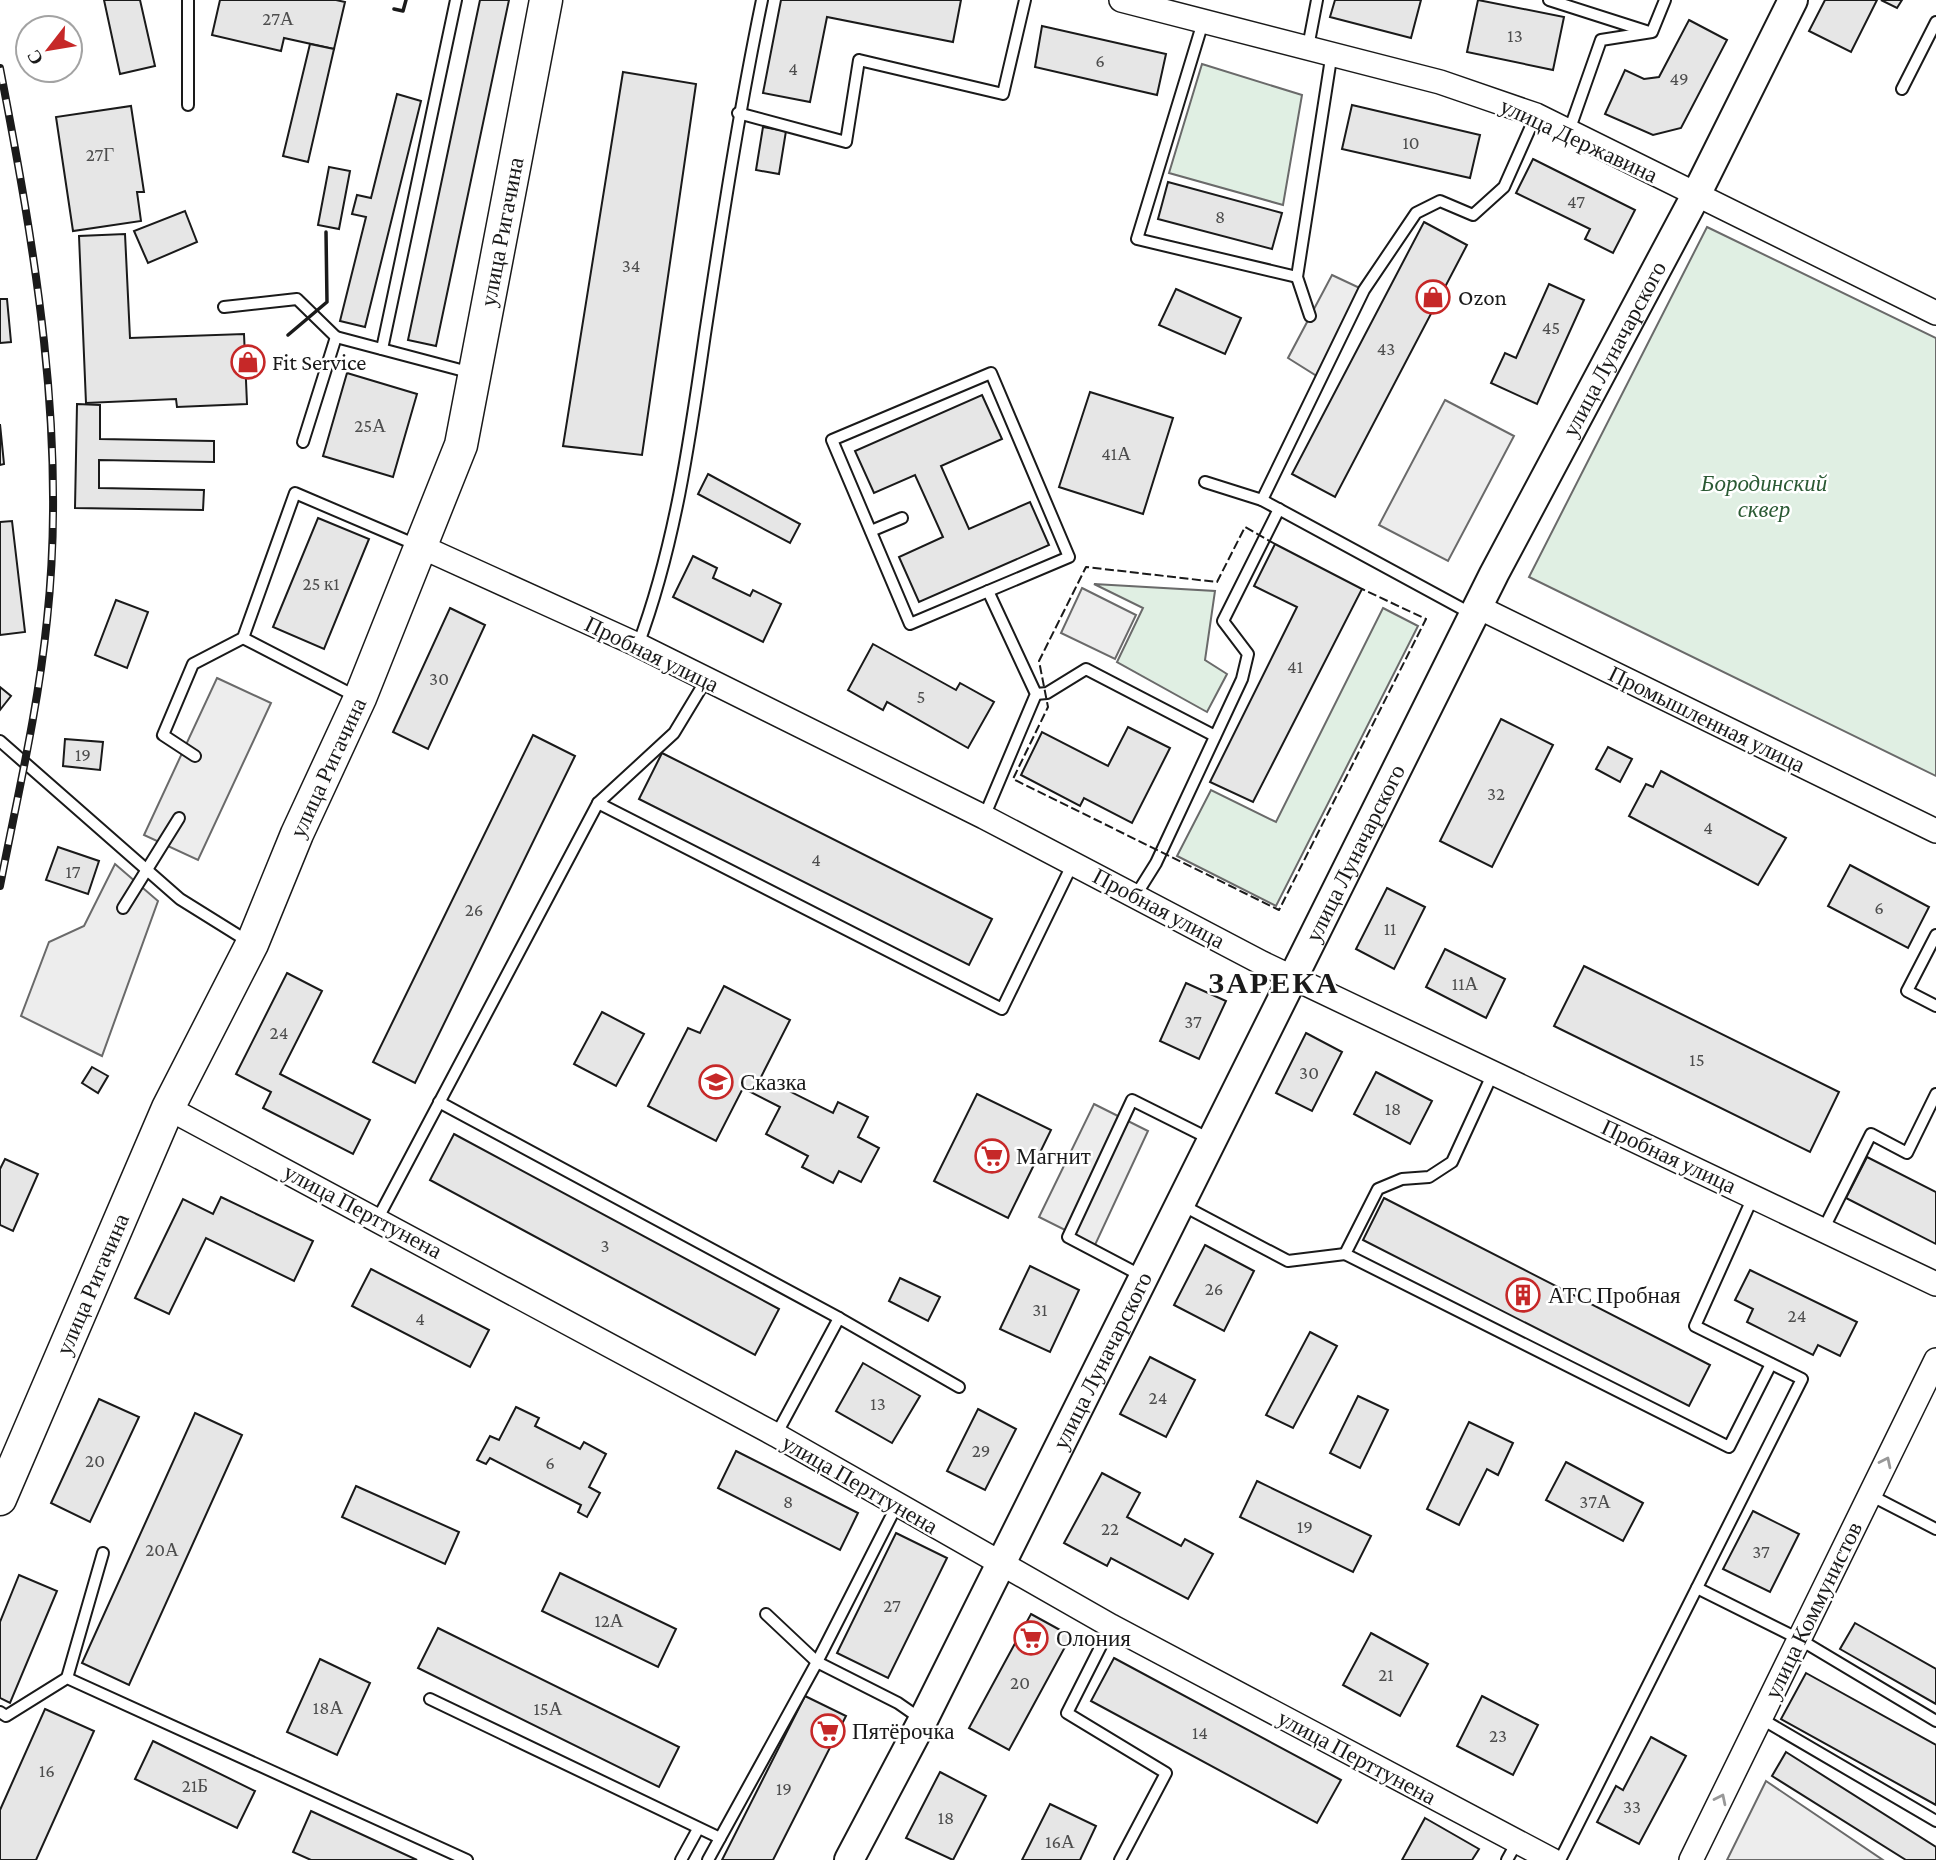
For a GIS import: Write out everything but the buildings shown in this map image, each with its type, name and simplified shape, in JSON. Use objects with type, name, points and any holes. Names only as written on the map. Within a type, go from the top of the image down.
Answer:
[{"type":"main road","name":"улица Ригачина","points":[[0,1499],[168,1108],[251,944],[297,834],[360,698],[461,445],[546,0]]},
{"type":"street","name":"улица Державина","points":[[1121,0],[1153,4],[1203,22],[1332,52],[1440,82],[1536,115],[1936,313]]},
{"type":"street","name":"улица Луначарского","points":[[849,1860],[923,1720],[1178,1203],[1476,611],[1696,195],[1793,0]]},
{"type":"street","name":"Пробная улица","points":[[422,547],[638,645],[984,817],[1292,977],[1936,1284]]},
{"type":"street","name":"Промышленная улица","points":[[1476,611],[1936,831]]},
{"type":"street","name":"улица Перттунена","points":[[168,1108],[378,1218],[776,1435],[1512,1851],[1552,1860]]},
{"type":"street","name":"улица Коммунистов","points":[[1691,1860],[1936,1360]]},
{"type":"lane","points":[[188,0],[188,105]]},
{"type":"lane","points":[[382,349],[456,0]]},
{"type":"lane","points":[[638,645],[656,596],[690,437],[738,113],[762,0]]},
{"type":"lane","points":[[738,113],[846,142],[859,60],[1003,94],[1025,0]]},
{"type":"lane","points":[[1308,47],[1317,0]]},
{"type":"lane","points":[[1549,0],[1652,33]]},
{"type":"lane","points":[[1652,33],[1665,0]]},
{"type":"lane","points":[[1203,22],[1137,239],[1297,277]]},
{"type":"lane","points":[[1902,89],[1936,22]]},
{"type":"lane","points":[[1569,131],[1601,40],[1652,33]]},
{"type":"lane","points":[[1310,316],[1297,277],[1332,52]]},
{"type":"lane","points":[[1262,499],[1364,290],[1416,213],[1440,201],[1473,215],[1504,187],[1536,115]]},
{"type":"lane","points":[[224,307],[297,299],[336,337],[475,374]]},
{"type":"lane","points":[[303,442],[336,337]]},
{"type":"lane","points":[[991,373],[1069,556],[988,591],[910,624],[832,440],[991,373]]},
{"type":"lane","points":[[1205,482],[1262,499],[1476,611]]},
{"type":"lane","points":[[195,755],[163,735],[192,664],[243,638],[295,493],[422,547]]},
{"type":"lane","points":[[1136,895],[1156,863],[1242,679],[1248,654],[1223,621],[1279,509]]},
{"type":"lane","points":[[870,531],[902,518]]},
{"type":"lane","points":[[984,817],[1036,694],[988,591]]},
{"type":"lane","points":[[243,638],[360,698]]},
{"type":"lane","points":[[1036,694],[1048,693],[1086,669],[1215,736]]},
{"type":"lane","points":[[378,1218],[598,803],[674,733],[706,680]]},
{"type":"lane","points":[[0,741],[180,899],[251,944]]},
{"type":"lane","points":[[598,803],[1002,1009],[1073,863]]},
{"type":"lane","points":[[123,908],[179,818]]},
{"type":"lane","points":[[1936,935],[1907,992],[1936,1006]]},
{"type":"lane","points":[[1345,1254],[1378,1189],[1402,1179],[1429,1177],[1452,1162],[1493,1073]]},
{"type":"lane","points":[[1823,1230],[1871,1134],[1907,1153],[1936,1094]]},
{"type":"lane","points":[[1142,1276],[1069,1237],[1132,1100],[1210,1139]]},
{"type":"lane","points":[[439,1102],[839,1318],[959,1387]]},
{"type":"lane","points":[[1560,1860],[1802,1380],[1695,1326],[1753,1197]]},
{"type":"lane","points":[[1178,1203],[1287,1261],[1345,1254],[1729,1447],[1771,1364]]},
{"type":"lane","points":[[776,1435],[839,1318]]},
{"type":"lane","points":[[1870,1495],[1936,1529]]},
{"type":"lane","points":[[708,1860],[817,1662],[897,1505]]},
{"type":"lane","points":[[0,1713],[6,1716],[67,1678],[103,1553]]},
{"type":"lane","points":[[1697,1588],[1799,1639],[1936,1721]]},
{"type":"lane","points":[[766,1614],[817,1662],[898,1703],[923,1720]]},
{"type":"lane","points":[[1111,1626],[1066,1713],[1166,1773],[1120,1860]]},
{"type":"lane","points":[[67,1678],[467,1860]]},
{"type":"lane","points":[[430,1699],[720,1838]]},
{"type":"lane","points":[[1760,1718],[1936,1821]]},
{"type":"lane","points":[[681,1860],[698,1829]]},
{"type":"green space","points":[[1202,64],[1302,95],[1283,205],[1169,173]]},
{"type":"green space","name":"Бородинский сквер","points":[[1707,227],[1936,338],[1936,776],[1529,577]]},
{"type":"green space","points":[[1094,584],[1215,591],[1205,660],[1227,674],[1207,712],[1117,662],[1143,608]]},
{"type":"green space","points":[[1383,608],[1418,626],[1276,906],[1177,856],[1211,790],[1276,822]]},
{"type":"shaded area","points":[[1332,275],[1364,290],[1320,378],[1288,358]]},
{"type":"shaded area","points":[[1445,400],[1514,436],[1448,561],[1379,525]]},
{"type":"shaded area","points":[[1082,588],[1136,615],[1115,659],[1061,633]]},
{"type":"shaded area","points":[[217,678],[271,703],[198,860],[144,835]]},
{"type":"shaded area","points":[[115,864],[158,901],[102,1056],[21,1016],[49,942],[84,926]]},
{"type":"shaded area","points":[[1094,1104],[1148,1131],[1095,1245],[1039,1217]]},
{"type":"shaded area","points":[[1766,1781],[1883,1860],[1727,1860]]},
{"type":"railway","points":[[0,68],[36,274],[50,412],[53,481],[52,550],[43,654],[0,886]]},
{"type":"fence","points":[[1275,544],[1245,527],[1217,582],[1086,567],[1039,661],[1048,707],[1013,779],[1279,910],[1426,619],[1362,589]]},
{"type":"wall","points":[[394,9],[403,11],[406,0]]},
{"type":"wall","points":[[288,335],[327,302],[326,232]]},
{"type":"place","name":"Ozon","points":[[1433,297]]},
{"type":"place","name":"Fit Service","points":[[248,362]]},
{"type":"place","name":"Сказка","points":[[716,1082]]},
{"type":"place","name":"Магнит","points":[[992,1156]]},
{"type":"place","name":"АТС Пробная","points":[[1523,1295]]},
{"type":"place","name":"Олония","points":[[1031,1638]]},
{"type":"place","name":"Пятёрочка","points":[[828,1731]]},
{"type":"district","name":"ЗАРЕКА","points":[[1274,982]]}]
